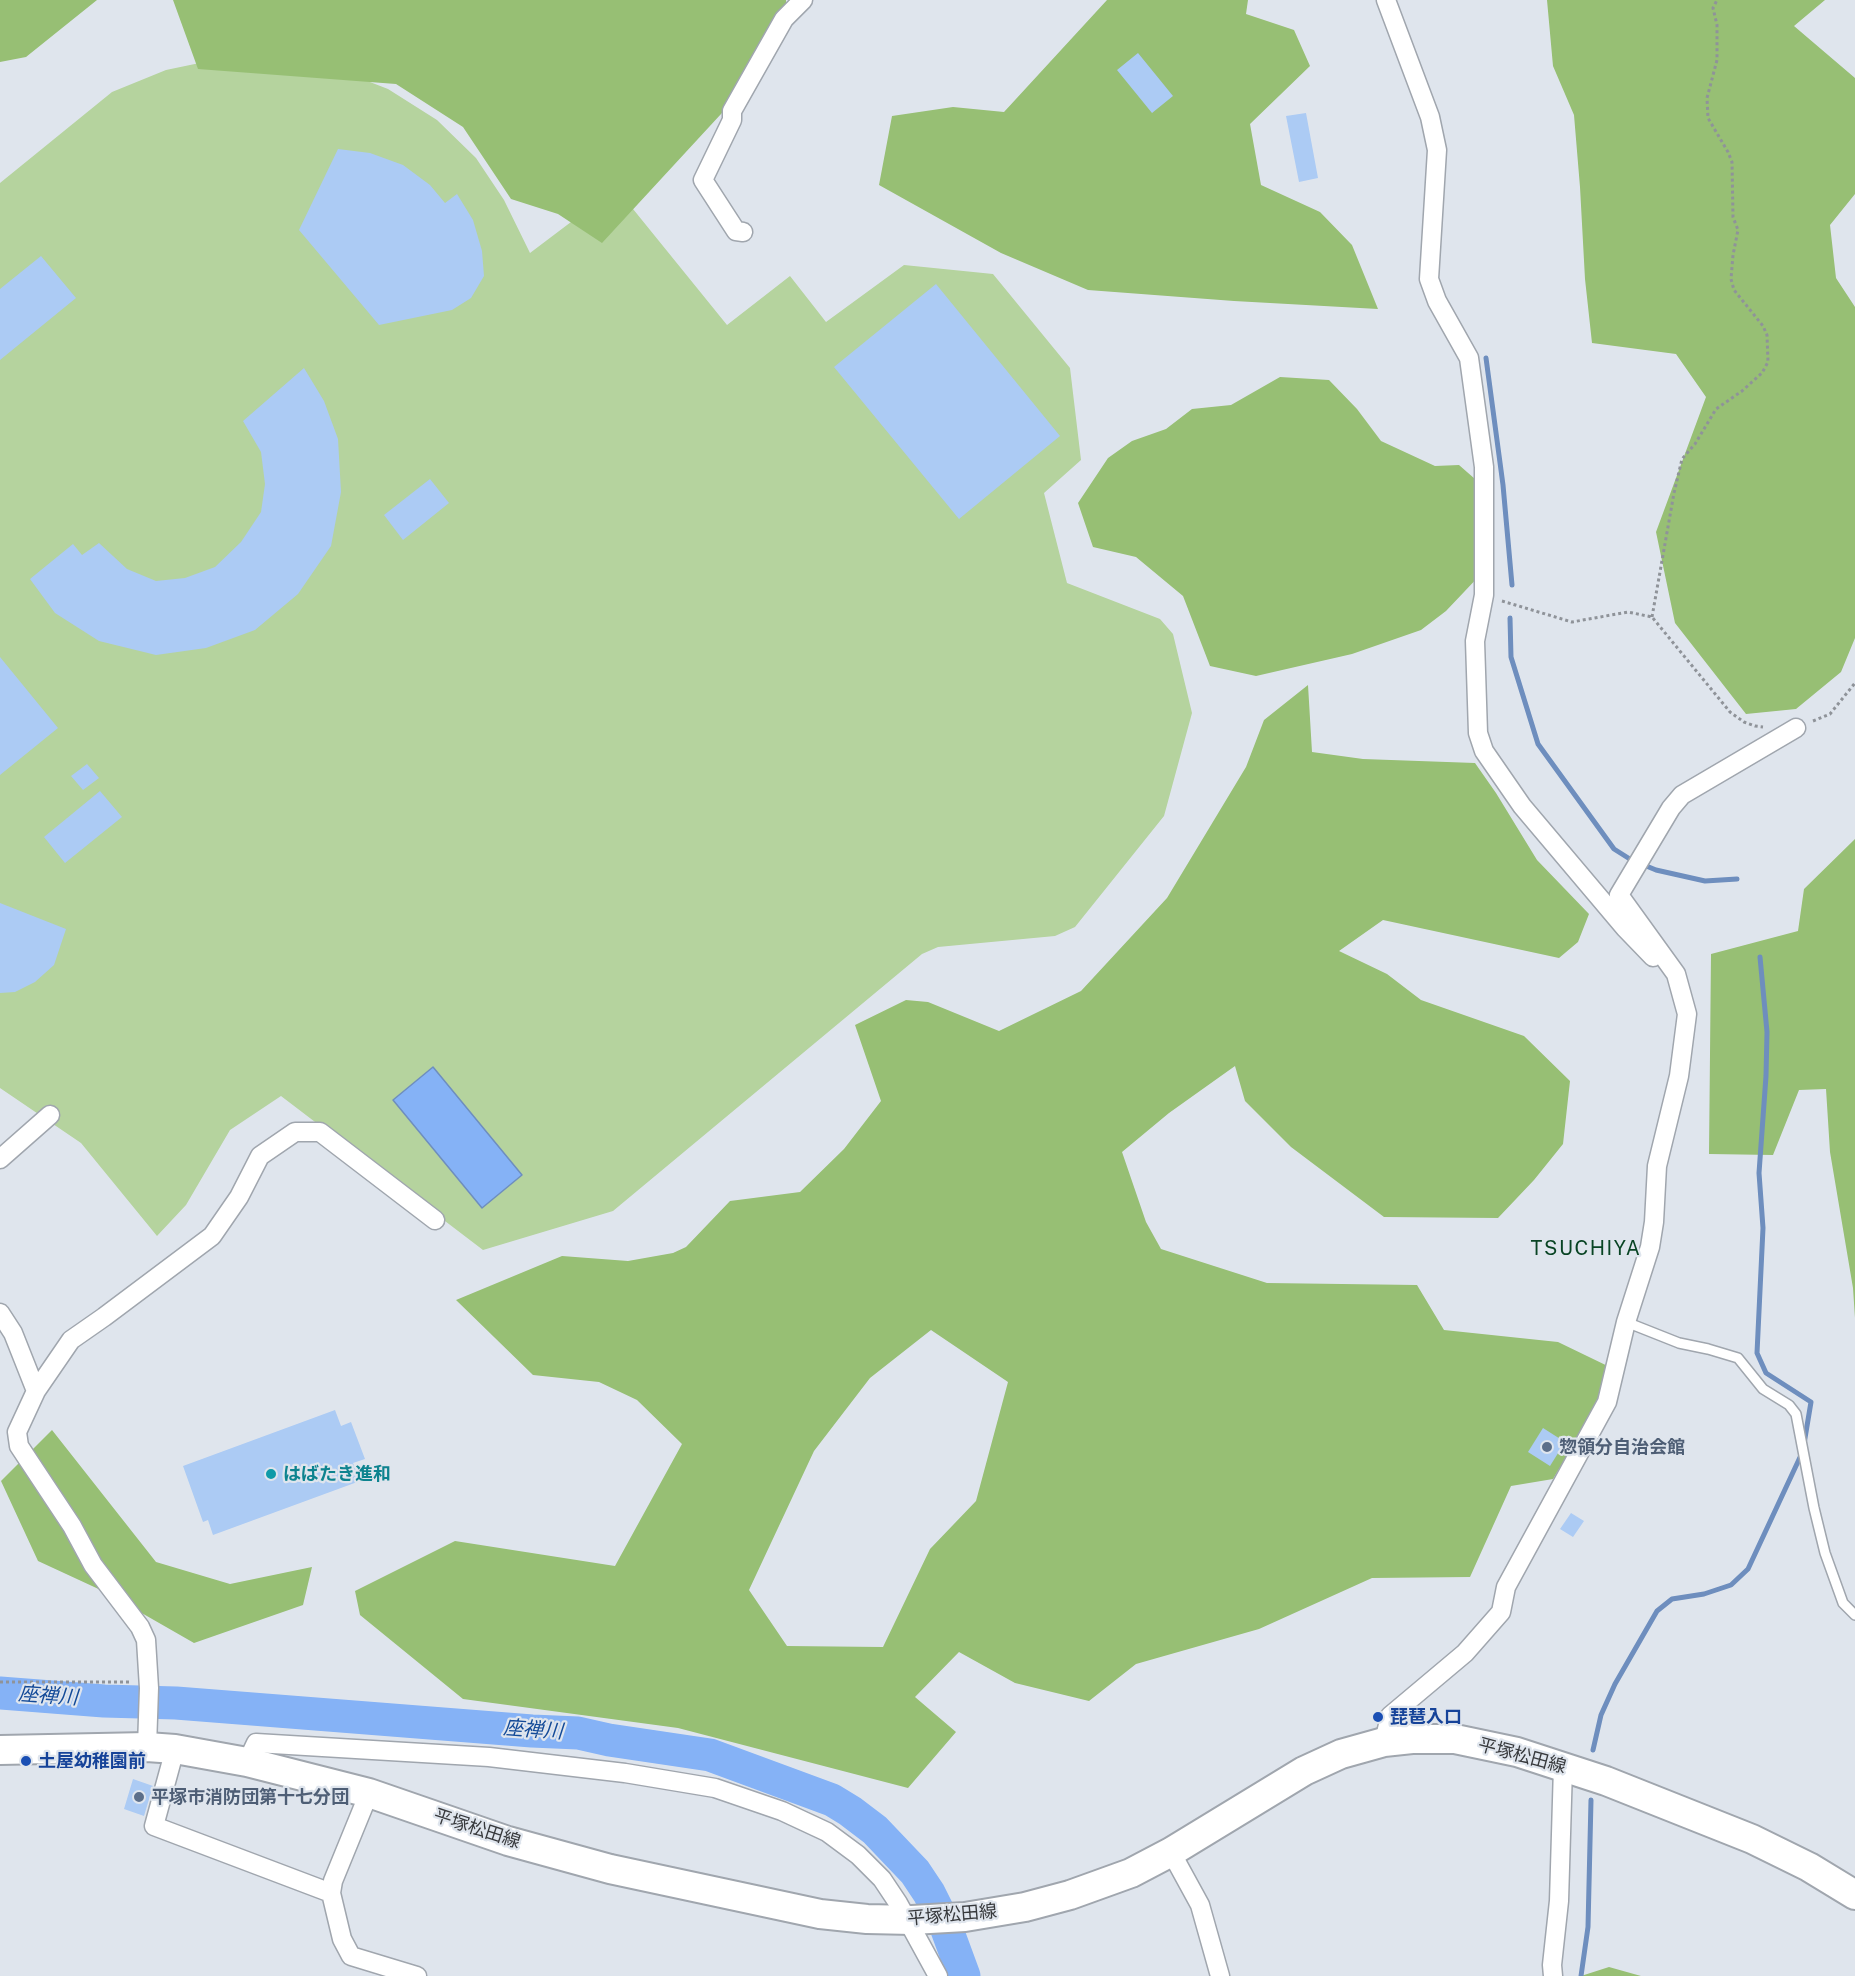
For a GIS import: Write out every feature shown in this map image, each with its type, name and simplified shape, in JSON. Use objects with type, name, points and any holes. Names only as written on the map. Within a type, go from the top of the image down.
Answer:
[{"type":"main road","name":"平塚松田線","points":[[0,1750],[161,1748],[247,1762],[369,1793],[508,1841],[610,1869],[820,1914],[867,1919],[909,1920],[965,1917],[1025,1907],[1070,1895],[1131,1873],[1171,1852],[1304,1771],[1341,1754],[1384,1742],[1412,1738],[1455,1739],[1517,1752],[1606,1780],[1752,1839],[1809,1867],[1855,1895]]},
{"type":"street","points":[[743,232],[736,231],[704,180],[732,120],[732,111],[784,19],[803,0]]},
{"type":"street","points":[[1386,0],[1430,117],[1437,150],[1429,279],[1437,301],[1469,358],[1484,467],[1484,595],[1475,641],[1478,733],[1484,751],[1522,806],[1624,927],[1655,960],[1683,1000]]},
{"type":"street","points":[[1384,1742],[1390,1716],[1465,1653],[1501,1612],[1506,1587],[1607,1402],[1626,1322],[1650,1247],[1654,1222],[1657,1166],[1679,1077],[1687,1014],[1676,974],[1619,895],[1671,808],[1682,795],[1796,728]]},
{"type":"street","points":[[0,1159],[50,1114]]},
{"type":"street","points":[[331,1893],[154,1826],[161,1748],[148,1685],[146,1640],[140,1626],[93,1565],[72,1526],[19,1446],[17,1432],[36,1391],[71,1340],[212,1236],[239,1197],[260,1156],[295,1132],[320,1132],[435,1220]]},
{"type":"street","points":[[0,1313],[7,1337],[36,1391]]},
{"type":"street","points":[[247,1762],[256,1743],[489,1757],[625,1773],[715,1788],[782,1811],[828,1832],[858,1855],[882,1879],[909,1920],[938,1976]]},
{"type":"street","points":[[1553,1976],[1552,1965],[1559,1901],[1563,1767]]},
{"type":"street","points":[[369,1793],[333,1881],[331,1893],[342,1939],[351,1956],[417,1976]]},
{"type":"street","points":[[1171,1852],[1200,1905],[1220,1976]]},
{"type":"lane","points":[[1626,1322],[1679,1343],[1738,1358],[1763,1389],[1789,1405],[1796,1414],[1825,1553],[1843,1603],[1855,1615]]},
{"type":"path","points":[[1652,617],[1682,459],[1695,444],[1716,409],[1742,392],[1762,373],[1768,362],[1767,335],[1763,326],[1734,290],[1731,279],[1738,230],[1733,217],[1732,162],[1708,118],[1707,98],[1717,60],[1717,25],[1713,8],[1717,0]]},
{"type":"path","points":[[1484,595],[1572,622],[1628,612],[1652,617],[1730,712],[1744,722],[1755,726],[1796,728],[1830,714],[1855,683]]},
{"type":"path","points":[[0,1682],[148,1685]]},
{"type":"green space","points":[[0,0],[97,0],[26,57],[0,62]]},
{"type":"green space","points":[[173,0],[786,0],[786,11],[733,101],[602,243],[558,214],[511,199],[463,127],[396,84],[198,69]]},
{"type":"green space","points":[[1107,0],[1248,0],[1246,14],[1294,30],[1310,66],[1250,124],[1261,185],[1320,212],[1352,245],[1378,309],[1088,290],[1001,253],[879,185],[892,116],[953,107],[1004,112]]},
{"type":"green space","points":[[1547,0],[1825,0],[1794,26],[1855,78],[1855,194],[1830,225],[1836,278],[1855,307],[1855,638],[1841,672],[1796,709],[1746,714],[1675,623],[1656,532],[1706,397],[1676,354],[1592,343],[1585,279],[1574,115],[1553,66]]},
{"type":"green space","points":[[214,60],[326,65],[388,89],[437,120],[476,158],[504,200],[530,253],[616,188],[727,325],[790,276],[826,322],[904,265],[993,274],[1070,368],[1081,460],[1044,493],[1067,583],[1160,619],[1173,634],[1192,713],[1164,816],[1075,927],[1055,936],[938,947],[922,954],[613,1211],[483,1250],[281,1096],[230,1130],[186,1205],[157,1236],[81,1143],[0,1088],[0,183],[112,92],[166,70]]},
{"type":"green space","points":[[1280,377],[1329,380],[1357,409],[1381,441],[1435,466],[1459,465],[1483,486],[1482,573],[1446,611],[1421,630],[1352,654],[1256,676],[1210,666],[1183,596],[1136,557],[1093,547],[1078,503],[1108,458],[1132,441],[1166,429],[1192,409],[1231,405]]},
{"type":"green space","points":[[1308,685],[1312,752],[1363,759],[1475,763],[1537,860],[1589,914],[1578,942],[1559,958],[1383,920],[1339,951],[1387,974],[1421,1000],[1524,1036],[1570,1081],[1563,1144],[1534,1180],[1498,1218],[1384,1217],[1291,1147],[1245,1101],[1235,1066],[1169,1113],[1122,1152],[1146,1222],[1161,1249],[1267,1283],[1417,1285],[1444,1330],[1558,1342],[1618,1371],[1553,1479],[1511,1486],[1470,1577],[1372,1578],[1259,1629],[1136,1664],[1089,1701],[1015,1683],[959,1652],[915,1697],[956,1732],[908,1788],[678,1728],[463,1699],[360,1615],[355,1591],[455,1541],[615,1566],[682,1444],[637,1400],[599,1382],[533,1375],[456,1300],[562,1256],[628,1261],[673,1253],[686,1247],[730,1201],[800,1192],[844,1149],[881,1101],[855,1025],[906,1000],[928,1002],[999,1031],[1081,991],[1167,898],[1246,767],[1264,720]],"holes":[[[931,1330],[1008,1382],[976,1501],[930,1549],[883,1647],[787,1646],[749,1590],[814,1451],[870,1378]]]},
{"type":"green space","points":[[1855,839],[1855,1318],[1853,1288],[1830,1152],[1826,1089],[1799,1090],[1773,1155],[1709,1154],[1711,954],[1798,931],[1804,889]]},
{"type":"green space","points":[[52,1430],[156,1562],[230,1584],[312,1567],[303,1605],[194,1643],[105,1592],[38,1561],[1,1481]]},
{"type":"green space","points":[[1609,1967],[1641,1976],[1581,1976]]},
{"type":"water","points":[[433,1067],[522,1175],[482,1208],[393,1100]]},
{"type":"building","points":[[1138,53],[1173,96],[1152,113],[1117,70]]},
{"type":"building","points":[[1306,113],[1318,178],[1299,182],[1286,116]]},
{"type":"building","points":[[338,149],[370,153],[403,165],[430,185],[445,203],[457,194],[473,220],[482,251],[484,276],[471,298],[452,310],[379,325],[299,230]]},
{"type":"building","points":[[41,256],[76,298],[0,360],[0,289]]},
{"type":"building","points":[[936,284],[1060,436],[959,519],[834,367]]},
{"type":"building","points":[[304,368],[324,401],[338,439],[341,492],[331,546],[298,594],[255,630],[206,648],[156,655],[99,641],[55,613],[30,579],[73,544],[82,555],[99,543],[127,569],[156,581],[185,578],[215,567],[241,542],[261,512],[265,484],[261,452],[243,421]]},
{"type":"building","points":[[430,479],[449,503],[403,540],[384,515]]},
{"type":"building","points":[[0,657],[58,728],[0,775]]},
{"type":"building","points":[[87,764],[99,778],[83,790],[71,776]]},
{"type":"building","points":[[100,791],[122,817],[65,863],[44,837]]},
{"type":"building","points":[[0,903],[66,929],[54,965],[35,982],[15,992],[0,993]]},
{"type":"building","name":"はばたき進和","points":[[335,1410],[341,1426],[351,1422],[365,1459],[353,1463],[360,1481],[213,1535],[208,1520],[203,1522],[183,1466]]},
{"type":"building","name":"惣領分自治会館","points":[[1543,1428],[1565,1442],[1550,1466],[1528,1452]]},
{"type":"building","points":[[1571,1513],[1584,1521],[1573,1537],[1560,1529]]},
{"type":"building","name":"平塚市消防団第十七分団","points":[[133,1779],[153,1786],[144,1816],[124,1809]]},
{"type":"waterway","points":[[1486,358],[1503,485],[1512,585]]},
{"type":"waterway","points":[[1510,618],[1511,657],[1538,744],[1614,849],[1633,861]]},
{"type":"waterway","points":[[1644,865],[1705,881],[1737,879]]},
{"type":"waterway","points":[[1760,957],[1767,1032],[1759,1173],[1763,1228],[1757,1353],[1766,1373],[1811,1402],[1804,1444]]},
{"type":"waterway","points":[[1593,1750],[1601,1715],[1615,1684],[1657,1611],[1672,1599],[1704,1594],[1731,1585],[1748,1569],[1802,1453]]},
{"type":"waterway","name":"座禅川","points":[[0,1693],[104,1701],[176,1703],[578,1733],[609,1740],[710,1755],[832,1800],[875,1830],[915,1872],[929,1893],[946,1927],[964,1976]]},
{"type":"waterway","points":[[1581,1976],[1588,1927],[1591,1800]]},
{"type":"place","name":"惣領分自治会館","points":[[1547,1447]]},
{"type":"place","name":"はばたき進和","points":[[271,1474]]},
{"type":"place","name":"琵琶入口","points":[[1378,1717]]},
{"type":"place","name":"土屋幼稚園前","points":[[26,1761]]},
{"type":"place","name":"平塚市消防団第十七分団","points":[[139,1797]]},
{"type":"district","name":"TSUCHIYA","points":[[1586,1249]]}]
